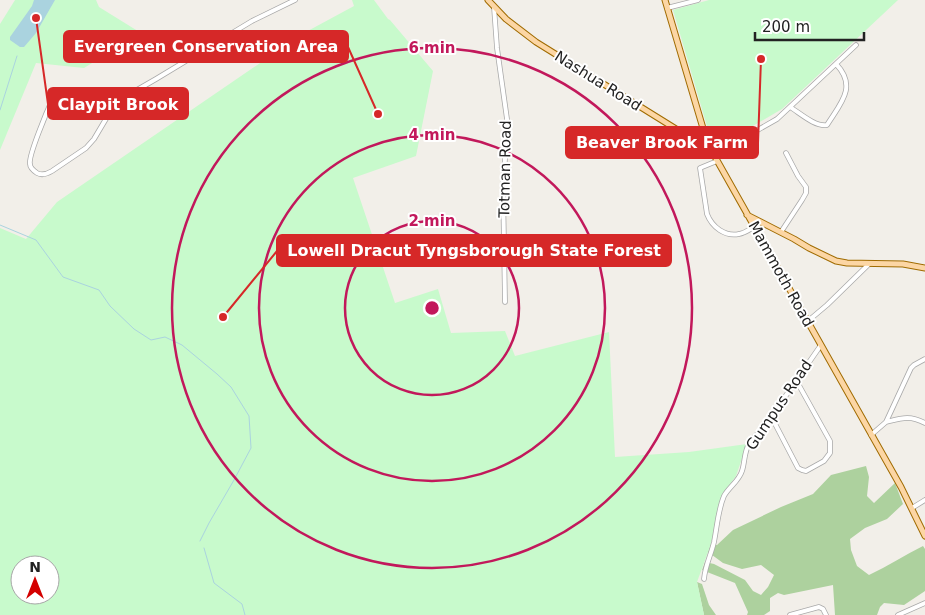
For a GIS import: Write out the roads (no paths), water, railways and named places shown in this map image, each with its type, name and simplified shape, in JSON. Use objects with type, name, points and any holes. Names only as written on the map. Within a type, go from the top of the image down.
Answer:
[{"type":"main road","name":"Nashua Road","points":[[488,0],[506,19],[530,38],[697,142],[714,155]]},
{"type":"main road","name":"Mammoth Road","points":[[665,0],[705,135],[714,155],[872,435],[925,536]]},
{"type":"main road","points":[[747,215],[836,261],[869,264],[903,264],[925,268]]},
{"type":"main road","points":[[759,235],[760,227],[764,224]]},
{"type":"street","points":[[116,102],[55,96],[31,152],[29,163],[32,169],[37,173],[46,174],[86,148],[100,131],[116,102],[252,21],[295,0]]},
{"type":"street","points":[[667,8],[698,0]]},
{"type":"street","name":"Totman Road","points":[[494,7],[497,48],[507,119],[503,186],[505,302]]},
{"type":"street","points":[[714,155],[776,118],[856,45]]},
{"type":"street","points":[[790,107],[818,125],[827,125],[845,97],[846,89],[843,74],[836,64]]},
{"type":"street","points":[[781,232],[806,193],[806,187],[786,153]]},
{"type":"street","points":[[717,161],[700,168],[707,214],[710,221],[720,231],[729,234],[738,235],[754,227]]},
{"type":"street","points":[[808,321],[869,264]]},
{"type":"street","name":"Gumpus Road","points":[[704,579],[724,496],[738,479],[748,445],[772,416],[821,345]]},
{"type":"street","points":[[872,435],[886,422],[910,368],[925,359]]},
{"type":"street","points":[[772,416],[798,468],[806,471],[824,461],[830,453],[830,441],[796,380]]},
{"type":"street","points":[[886,422],[911,417],[925,423]]},
{"type":"street","points":[[912,508],[925,500]]},
{"type":"street","points":[[898,615],[925,603]]},
{"type":"street","points":[[790,615],[819,607],[823,609],[826,615]]},
{"type":"water","points":[[34,0],[55,0],[36,33],[24,47],[20,47],[10,40],[10,37],[32,6]]},
{"type":"waterway","points":[[0,110],[17,56]]},
{"type":"waterway","points":[[0,225],[36,240],[63,277],[99,290],[110,306],[134,329],[151,340],[165,337],[182,345],[231,387],[249,416],[251,448],[200,541]]},
{"type":"waterway","points":[[204,548],[214,583],[242,604],[245,615]]},
{"type":"place","name":"Claypit Brook","points":[[36,18]]},
{"type":"place","name":"Beaver Brook Farm","points":[[761,59]]},
{"type":"place","name":"Evergreen Conservation Area","points":[[378,114]]},
{"type":"place","name":"Lowell Dracut Tyngsborough State Forest","points":[[223,317]]}]
